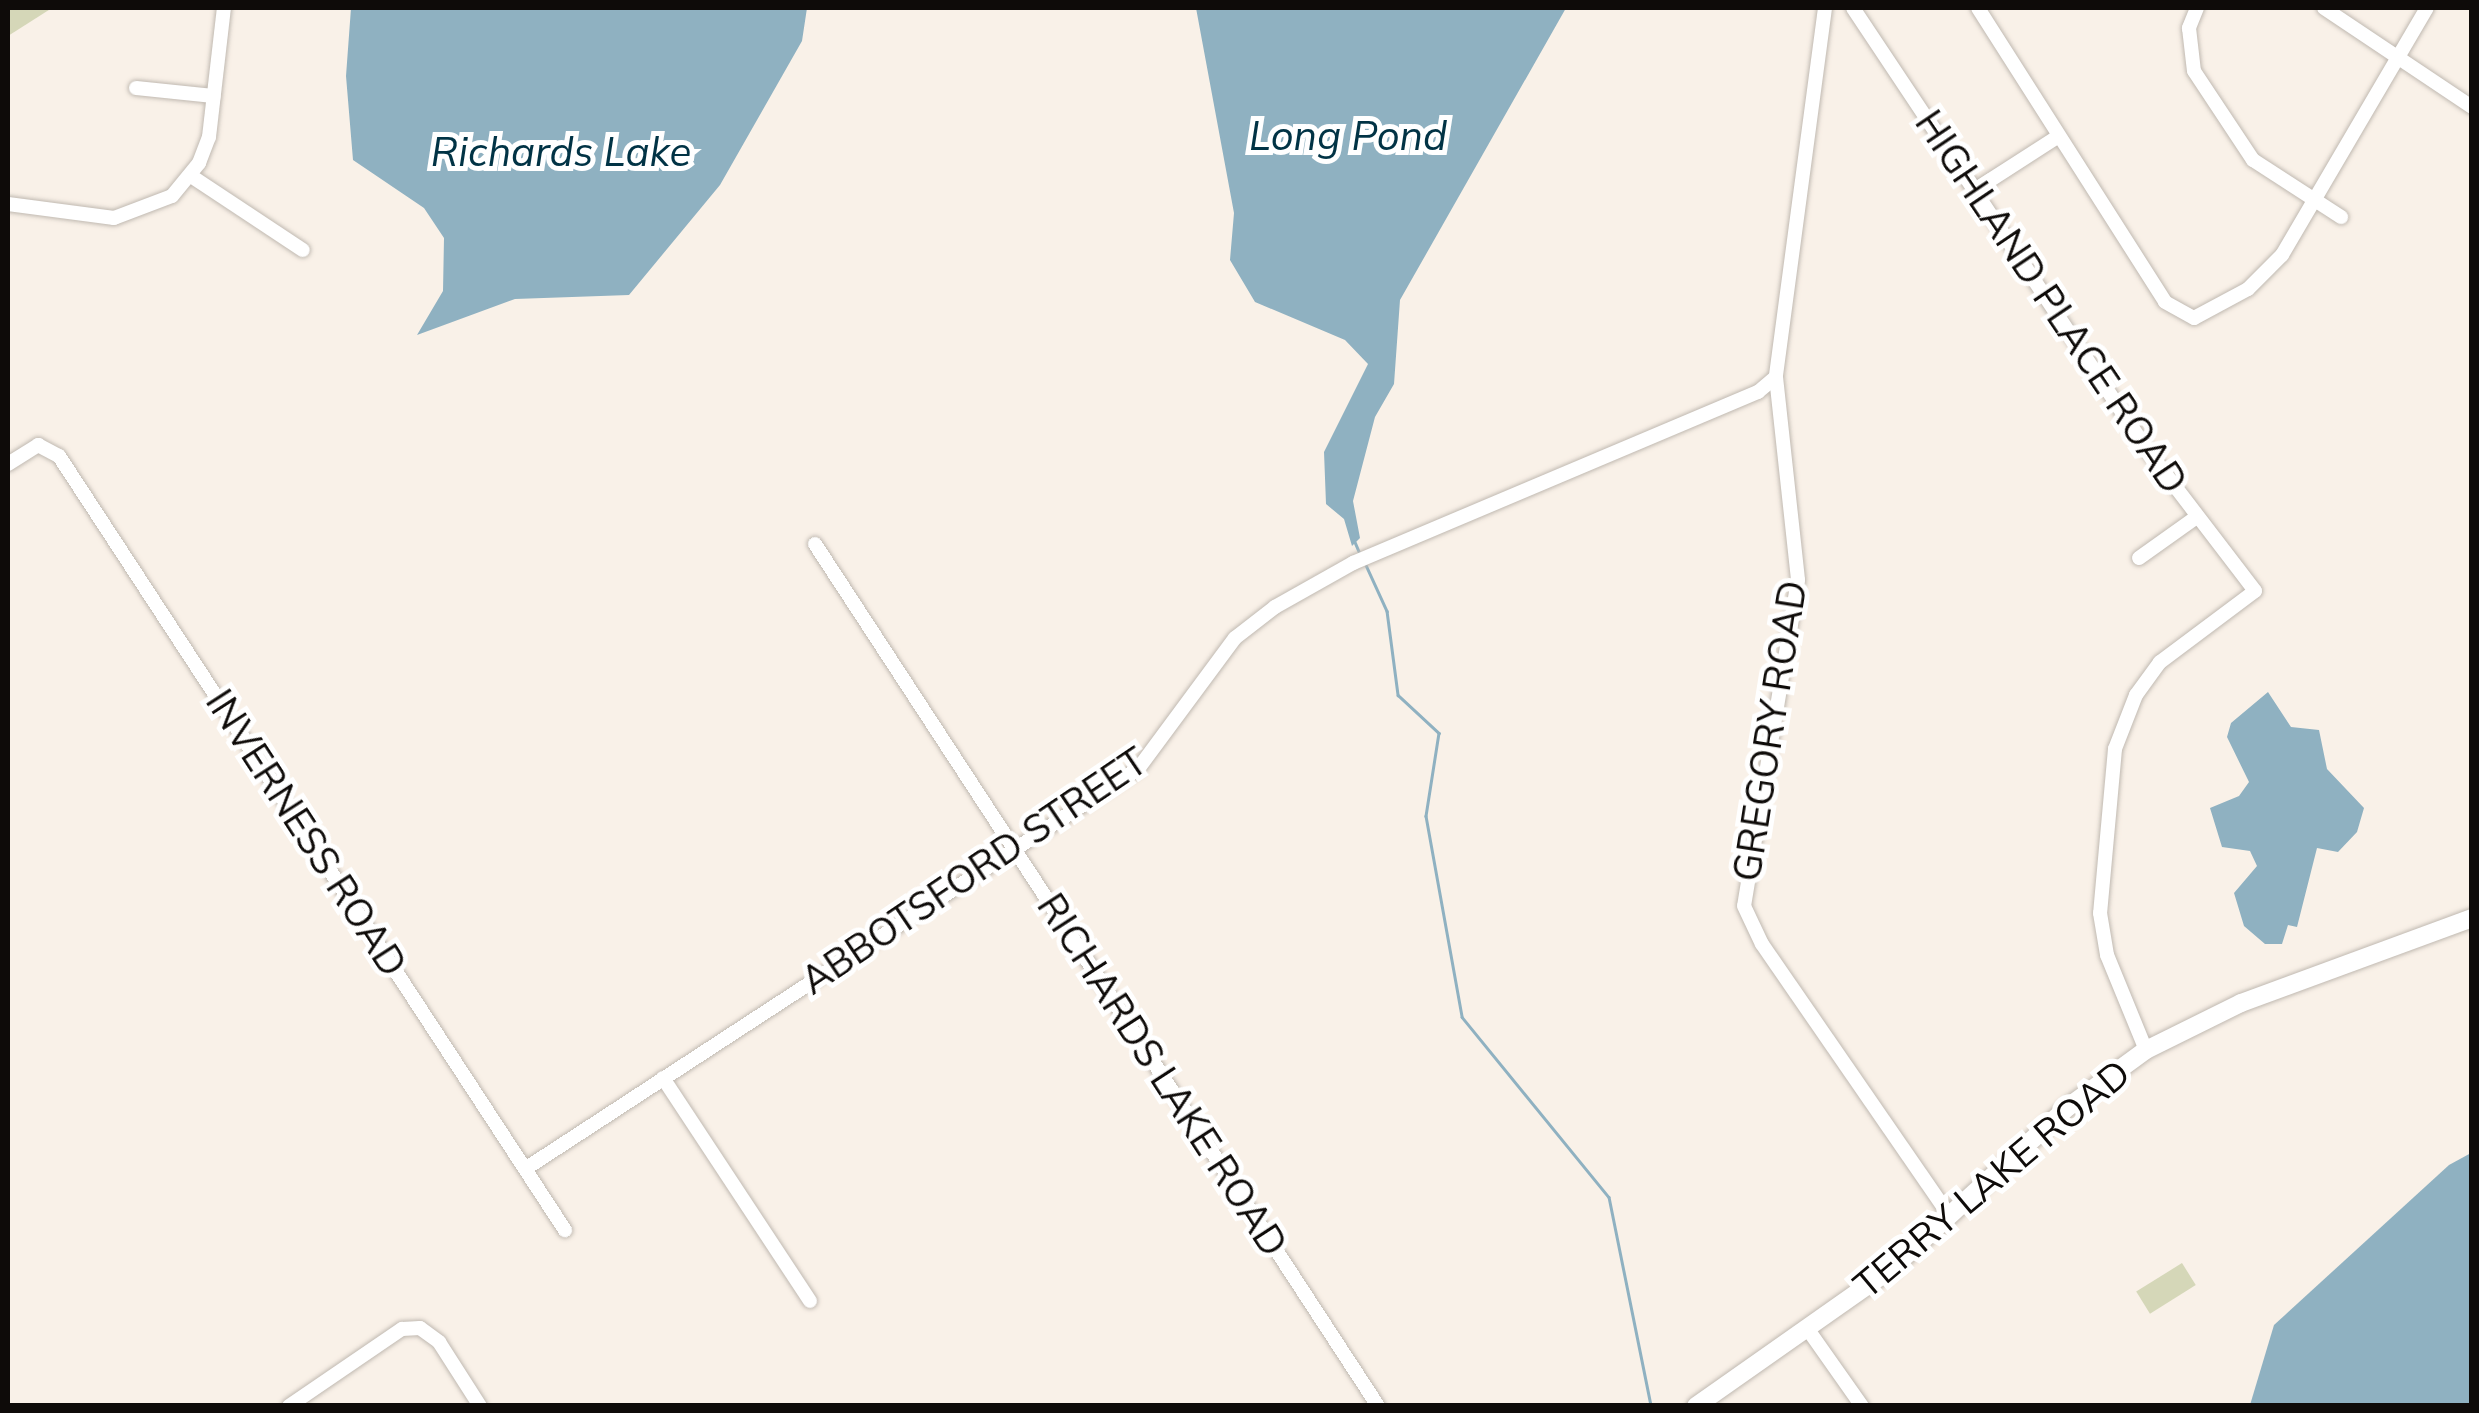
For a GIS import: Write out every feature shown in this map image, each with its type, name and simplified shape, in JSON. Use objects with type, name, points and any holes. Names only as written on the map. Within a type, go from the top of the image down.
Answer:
[{"type":"main road","name":"TERRY LAKE ROAD","points":[[1696,1406],[1809,1331],[1950,1217],[2068,1106],[2146,1050],[2241,1004],[2472,918]]},
{"type":"street","points":[[8,204],[95,218],[128,216],[158,205],[191,176],[209,137],[224,8]]},
{"type":"street","name":"GREGORY ROAD","points":[[1825,8],[1776,377],[1798,580],[1744,906],[1762,944],[1950,1217]]},
{"type":"street","name":"HIGHLAND PLACE ROAD","points":[[1854,8],[1978,188],[2195,518],[2255,591],[2160,662],[2136,695],[2116,748],[2100,913],[2107,955],[2146,1050]]},
{"type":"street","points":[[1978,8],[2165,302],[2185,316],[2213,312],[2266,273],[2316,200],[2427,8]]},
{"type":"street","points":[[2197,8],[2189,28],[2194,71],[2253,160],[2341,216]]},
{"type":"street","points":[[2324,8],[2472,106]]},
{"type":"street","points":[[136,88],[214,96]]},
{"type":"street","points":[[1978,188],[2057,137]]},
{"type":"street","points":[[191,176],[303,250]]},
{"type":"street","name":"ABBOTSFORD STREET","points":[[525,1169],[1138,769],[1234,638],[1353,563],[1758,392],[1776,377]]},
{"type":"street","name":"INVERNESS ROAD","points":[[8,464],[38,445],[59,456],[565,1230]]},
{"type":"street","points":[[2139,558],[2195,518]]},
{"type":"street","name":"RICHARDS LAKE ROAD","points":[[815,544],[1378,1406]]},
{"type":"street","points":[[663,1078],[810,1301]]},
{"type":"street","points":[[289,1406],[402,1329],[420,1328],[439,1342],[480,1406]]},
{"type":"street","points":[[1809,1331],[1862,1406]]},
{"type":"green space","points":[[8,8],[52,8],[8,36]]},
{"type":"green space","points":[[2182,1263],[2196,1285],[2150,1314],[2136,1292]]},
{"type":"water","name":"Richards Lake","points":[[351,8],[807,8],[802,41],[720,185],[629,295],[515,299],[417,335],[443,291],[444,238],[424,208],[353,160],[346,76]]},
{"type":"water","name":"Long Pond","points":[[1196,8],[1566,8],[1400,300],[1394,384],[1375,417],[1353,501],[1360,538],[1352,546],[1344,519],[1326,504],[1324,452],[1368,364],[1345,340],[1255,302],[1230,260],[1234,213]]},
{"type":"water","points":[[2268,692],[2291,727],[2319,730],[2327,769],[2364,808],[2357,832],[2338,852],[2317,848],[2297,927],[2288,925],[2282,944],[2265,944],[2244,926],[2234,893],[2257,866],[2250,851],[2222,847],[2210,808],[2239,796],[2249,782],[2227,737],[2231,723]]},
{"type":"water","points":[[2471,1153],[2471,1405],[2250,1405],[2274,1325],[2449,1165]]},
{"type":"waterway","points":[[1355,542],[1360,554]]},
{"type":"waterway","points":[[1366,565],[1387,611],[1398,695],[1439,733],[1426,816],[1462,1017],[1609,1197],[1651,1405]]}]
